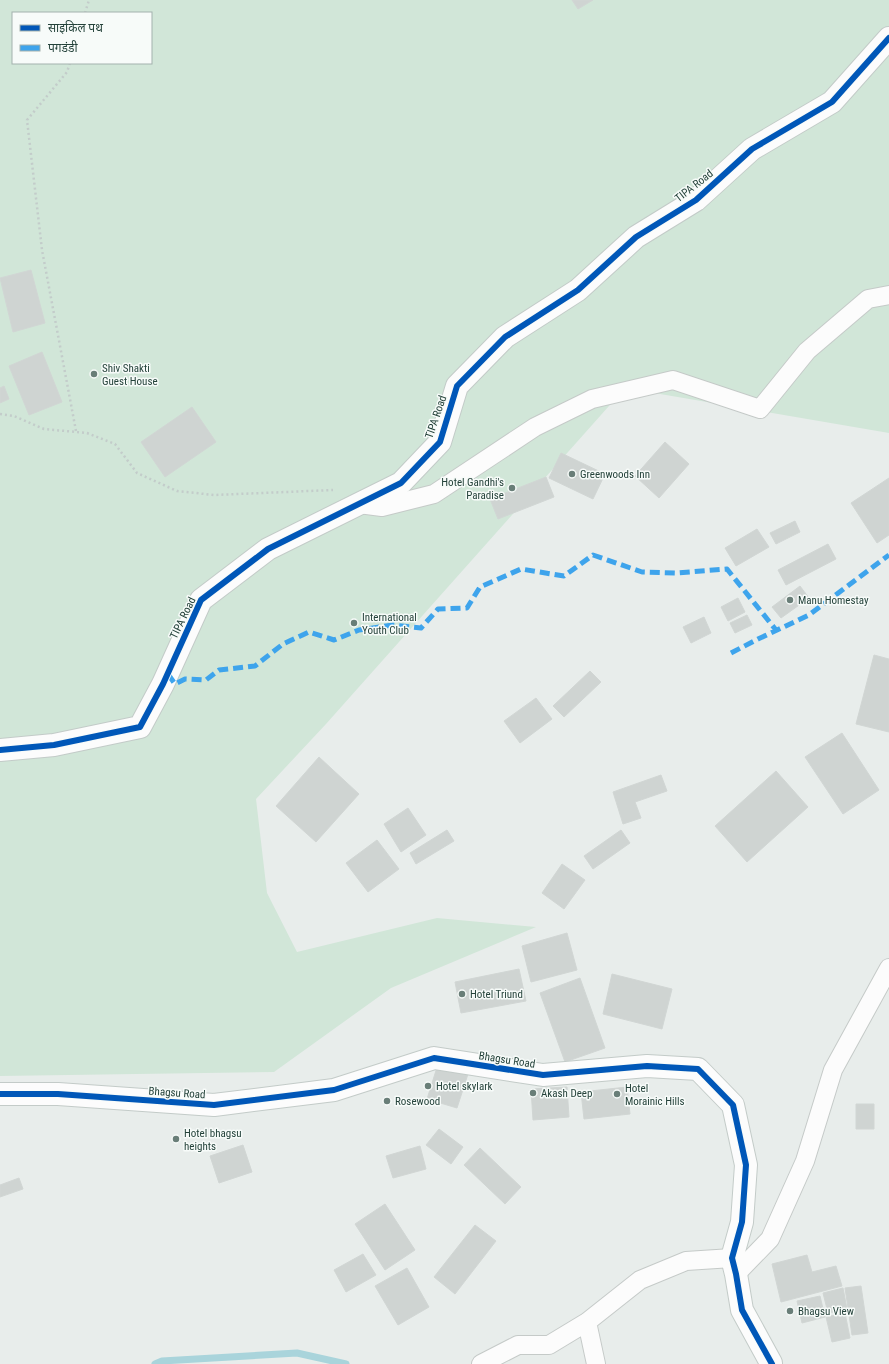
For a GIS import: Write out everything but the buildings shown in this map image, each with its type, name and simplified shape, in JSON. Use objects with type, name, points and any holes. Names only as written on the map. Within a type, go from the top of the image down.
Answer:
[{"type":"street","name":"TIPA Road","points":[[0,750],[54,745],[140,727],[163,684],[201,600],[268,549],[401,483],[440,442],[457,386],[504,337],[578,290],[636,237],[696,200],[752,149],[832,102],[889,38]]},
{"type":"street","points":[[359,504],[382,507],[434,494],[535,427],[592,399],[606,395],[673,380],[760,409],[807,350],[868,299],[889,295]]},
{"type":"street","points":[[481,1364],[518,1345],[549,1345],[587,1322],[640,1280],[686,1261],[734,1266],[770,1239],[805,1161],[833,1070],[889,968]]},
{"type":"street","name":"Bhagsu Road","points":[[0,1094],[58,1094],[214,1105],[334,1090],[434,1058],[543,1075],[647,1066],[698,1069],[733,1105],[746,1165],[742,1222],[734,1266],[742,1310],[772,1364]]},
{"type":"street","points":[[587,1322],[596,1364]]},
{"type":"path","points":[[85,12],[89,0]]},
{"type":"path","points":[[70,64],[67,72],[27,120],[42,250],[76,431]]},
{"type":"path","points":[[0,414],[14,416],[44,430],[76,431],[87,433],[115,444],[137,473],[177,491],[214,495],[340,490]]},
{"type":"green space","points":[[0,0],[889,0],[889,433],[625,388],[326,724],[256,799],[267,893],[297,952],[437,918],[536,927],[391,988],[274,1072],[0,1076]]},
{"type":"waterway","points":[[155,1364],[162,1361],[297,1353],[346,1364]]},
{"type":"marked path","points":[[168,674],[175,684],[185,679],[206,680],[219,670],[255,666],[283,644],[309,632],[334,640],[359,630],[393,625],[421,628],[438,609],[467,608],[480,587],[521,569],[564,576],[593,555],[642,572],[676,573],[727,569],[776,630]]},
{"type":"marked path","points":[[731,653],[809,615],[889,555]]},
{"type":"cycle path","points":[[0,750],[54,745],[140,727],[163,684],[201,600],[268,549],[401,483],[440,442],[457,386],[505,337],[578,290],[636,237],[696,200],[752,149],[832,102],[889,38]]},
{"type":"cycle path","points":[[0,1094],[58,1094],[214,1105],[334,1090],[434,1058],[543,1075],[647,1066],[698,1069],[733,1105],[746,1165],[742,1222],[732,1258],[742,1310],[772,1364]]},
{"type":"place","name":"Shiv Shakti Guest House","points":[[94,374]]},
{"type":"place","name":"Greenwoods Inn","points":[[572,474]]},
{"type":"place","name":"Hotel Gandhi's Paradise","points":[[512,488]]},
{"type":"place","name":"Manu Homestay","points":[[790,600]]},
{"type":"place","name":"International Youth Club","points":[[354,623]]},
{"type":"place","name":"Hotel Triund","points":[[462,994]]},
{"type":"place","name":"Hotel skylark","points":[[428,1086]]},
{"type":"place","name":"Akash Deep","points":[[533,1093]]},
{"type":"place","name":"Hotel Morainic Hills","points":[[617,1094]]},
{"type":"place","name":"Rosewood","points":[[387,1101]]},
{"type":"place","name":"Hotel bhagsu heights","points":[[176,1139]]},
{"type":"place","name":"Bhagsu View","points":[[790,1311]]}]
